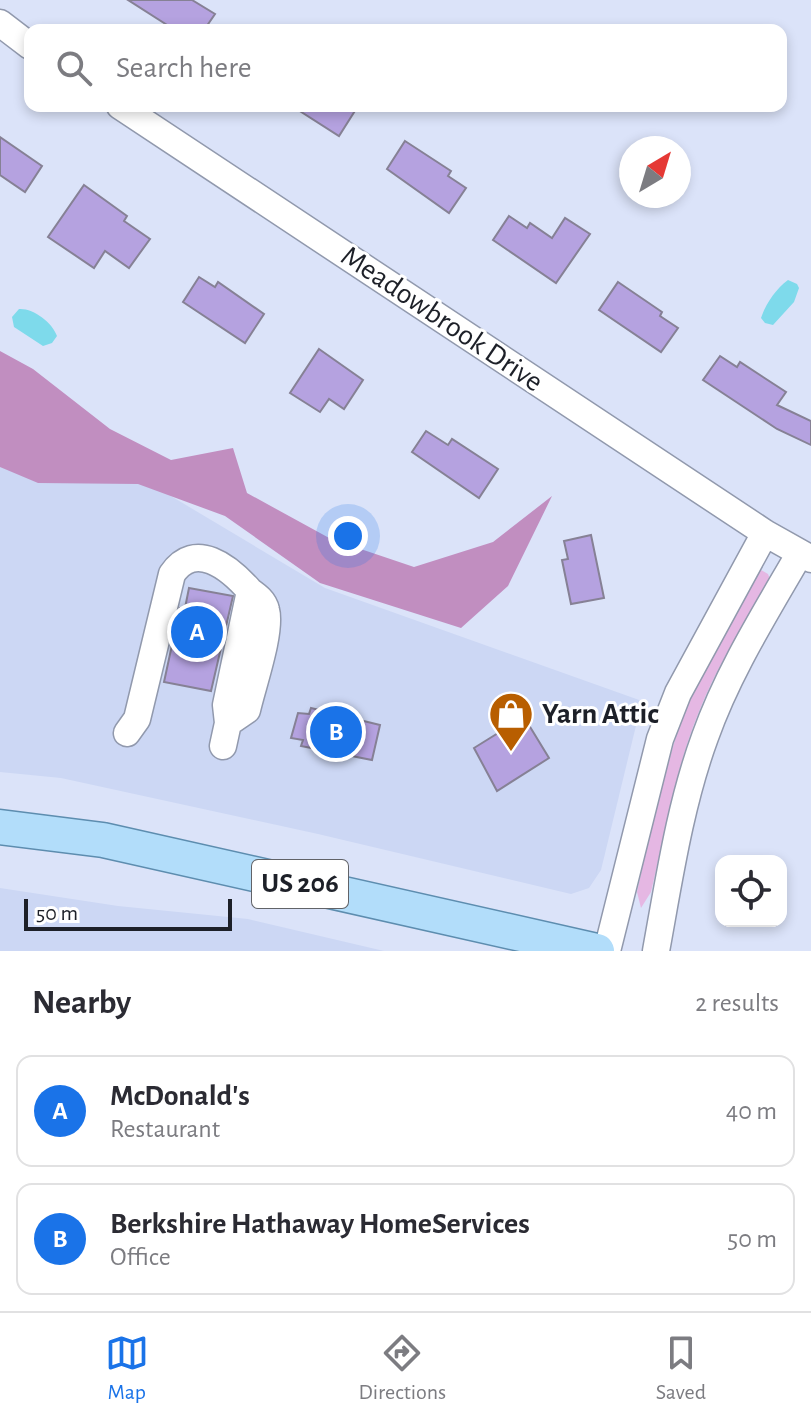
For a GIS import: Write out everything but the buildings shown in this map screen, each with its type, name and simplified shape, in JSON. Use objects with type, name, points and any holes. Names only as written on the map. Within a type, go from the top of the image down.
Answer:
[{"type":"main road","name":"US 206","points":[[0,827],[103,840],[597,951]]},
{"type":"street","points":[[0,23],[24,41]]},
{"type":"street","name":"Meadowbrook Drive","points":[[129,112],[765,533],[805,556],[741,658],[705,737],[687,799],[656,951]]},
{"type":"street","points":[[607,951],[660,739],[696,656],[765,533]]},
{"type":"street","points":[[127,733],[137,719],[172,574],[180,561],[192,556],[212,561],[239,578],[250,591],[226,705],[225,734]]},
{"type":"shaded area","points":[[0,351],[33,369],[110,429],[171,460],[233,448],[247,493],[331,539],[414,567],[493,542],[552,496],[508,586],[461,628],[320,583],[225,516],[138,484],[38,483],[0,467]]},
{"type":"shaded area","points":[[10,400],[325,588],[642,701],[601,870],[589,888],[571,894],[61,778],[0,772],[0,415]]},
{"type":"shaded area","points":[[761,570],[770,579],[705,697],[683,758],[651,892],[641,908],[637,892],[656,804],[681,720],[698,680],[757,572]]},
{"type":"shaded area","points":[[0,888],[118,906],[248,919],[384,951],[0,951]]},
{"type":"water","points":[[788,280],[799,288],[794,302],[773,325],[765,323],[761,318],[766,307]]},
{"type":"water","points":[[19,309],[36,313],[46,321],[57,336],[52,343],[43,346],[14,327],[12,317]]},
{"type":"place","name":"McDonald's","points":[[197,632]]},
{"type":"place","name":"Berkshire Hathaway HomeServices","points":[[336,732]]},
{"type":"place","name":"Yarn Attic","points":[[511,753]]}]
